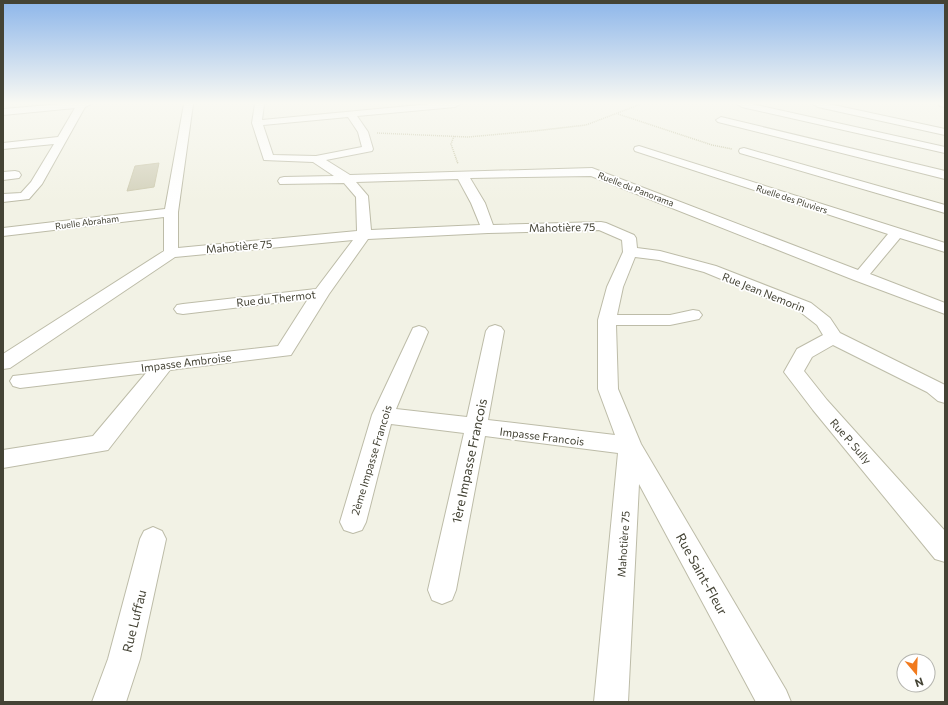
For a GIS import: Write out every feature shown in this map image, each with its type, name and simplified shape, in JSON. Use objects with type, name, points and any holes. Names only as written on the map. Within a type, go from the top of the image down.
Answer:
[{"type":"street","points":[[3,198],[24,196],[36,184],[62,137]]},
{"type":"street","points":[[3,363],[171,253],[171,212],[183,137]]},
{"type":"street","points":[[261,137],[268,158],[316,159],[368,149],[364,137]]},
{"type":"street","points":[[744,151],[790,137],[945,175]]},
{"type":"street","points":[[889,137],[945,150]]},
{"type":"street","points":[[3,146],[60,140]]},
{"type":"street","name":"Ruelle des Pluviers","points":[[639,149],[945,248]]},
{"type":"street","points":[[744,151],[945,209]]},
{"type":"street","points":[[316,159],[346,178],[362,196],[364,235]]},
{"type":"street","name":"Ruelle du Panorama","points":[[284,181],[592,172],[945,309]]},
{"type":"street","points":[[3,176],[15,175]]},
{"type":"street","points":[[462,175],[478,203],[488,229]]},
{"type":"street","name":"Ruelle Abraham","points":[[3,233],[171,212]]},
{"type":"street","name":"Mahotière 75","points":[[171,253],[364,235],[488,229],[601,226],[629,238],[630,252],[615,287],[607,320],[608,389],[630,446],[611,702]]},
{"type":"street","points":[[860,277],[897,233]]},
{"type":"street","name":"Rue du Thermot","points":[[183,309],[321,293],[364,235]]},
{"type":"street","name":"Rue Jean Nemorin","points":[[630,252],[660,256],[710,270],[805,307],[824,322],[833,337]]},
{"type":"street","name":"Impasse Ambroise","points":[[20,381],[284,351],[321,293]]},
{"type":"street","points":[[607,320],[670,320],[692,315]]},
{"type":"street","name":"1ère Impasse Francois","points":[[442,590],[495,331]]},
{"type":"street","name":"2ème Impasse Francois","points":[[353,522],[383,415],[419,332]]},
{"type":"street","points":[[833,337],[941,392]]},
{"type":"street","name":"Rue P. Sully","points":[[833,337],[804,353],[794,372],[820,405],[945,550]]},
{"type":"street","points":[[3,459],[100,444],[164,365]]},
{"type":"street","name":"Impasse Francois","points":[[383,415],[476,428],[630,446]]},
{"type":"street","name":"Rue Saint-Fleur","points":[[630,446],[774,702]]},
{"type":"street","name":"Rue Luffau","points":[[109,702],[124,659],[153,539]]},
{"type":"path","points":[[454,137],[451,144],[462,175]]},
{"type":"path","points":[[688,137],[712,145],[744,151]]},
{"type":"building","points":[[159,163],[154,187],[127,191],[135,166]]}]
